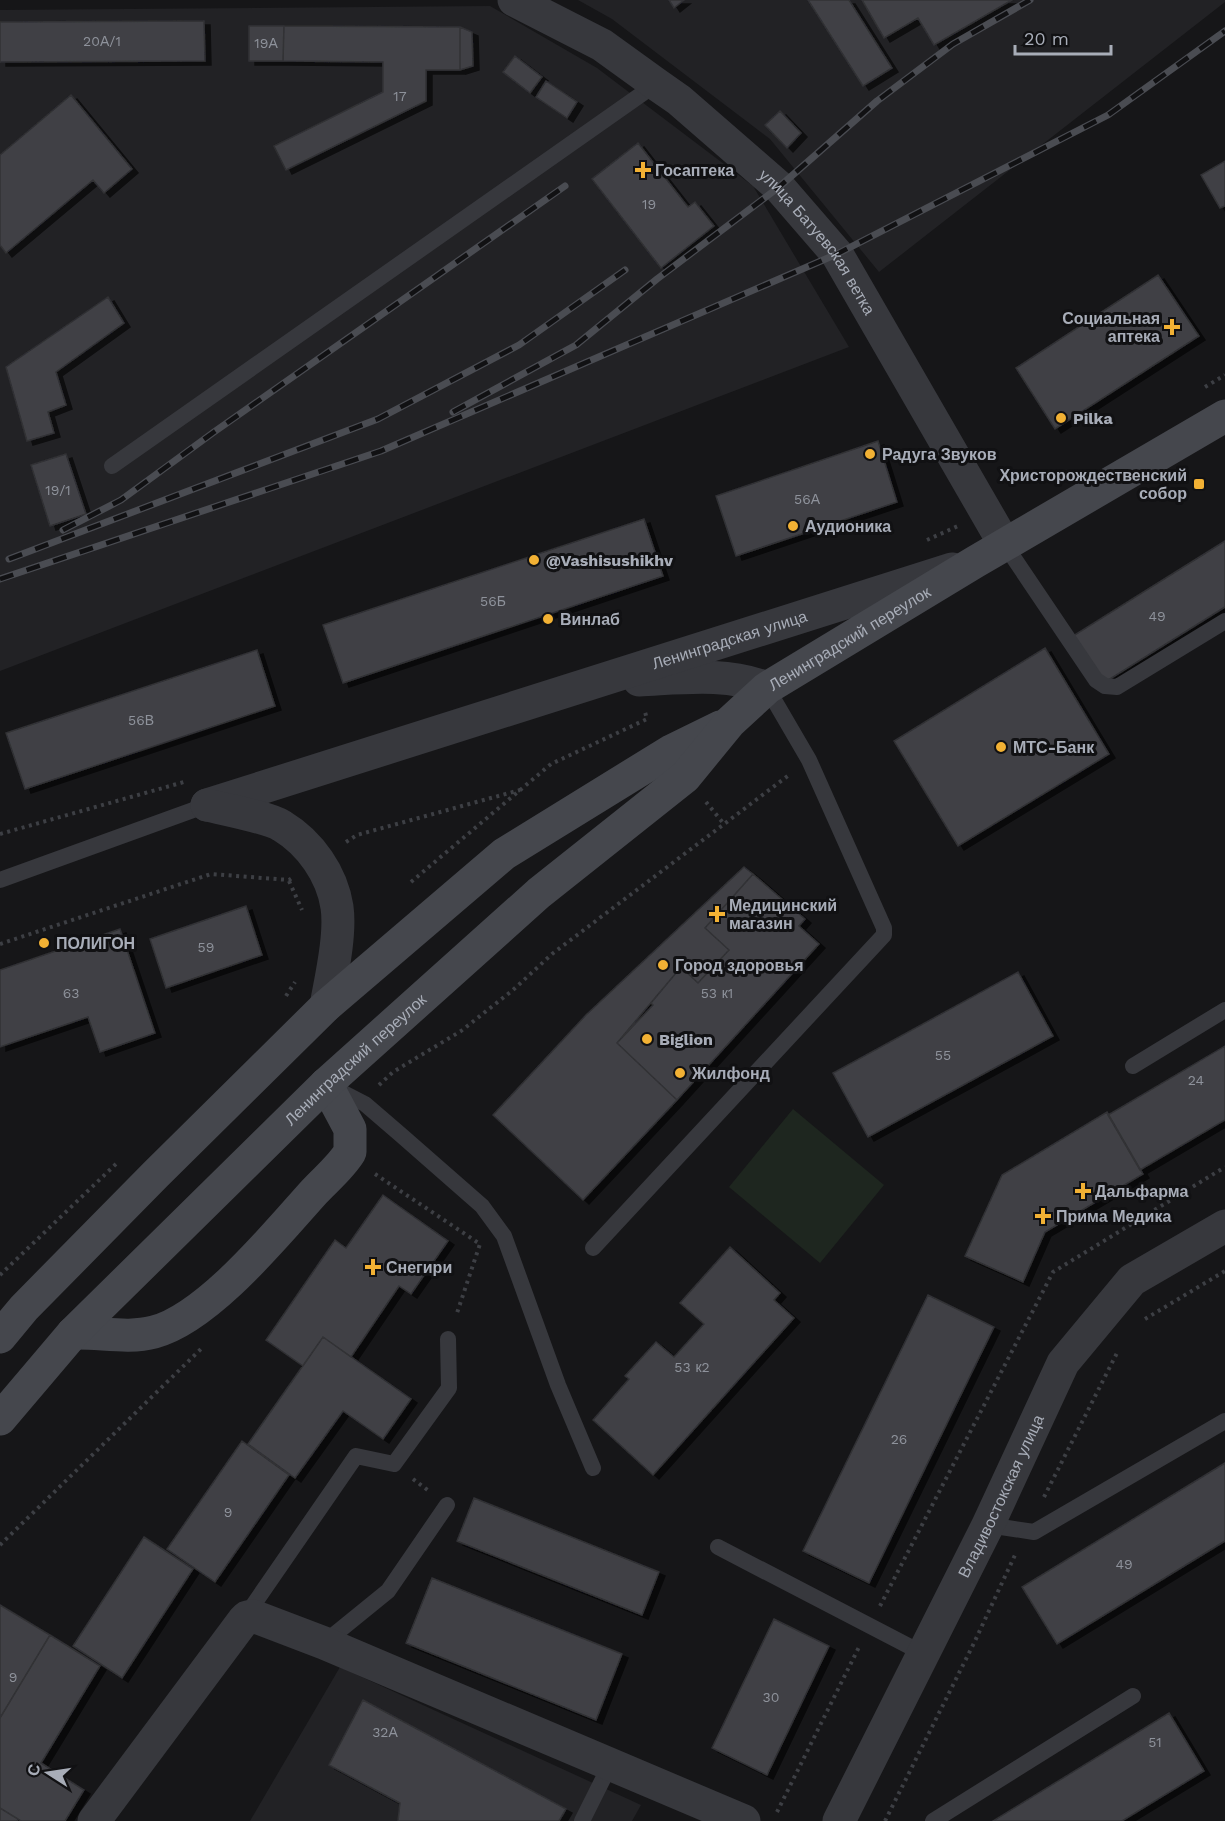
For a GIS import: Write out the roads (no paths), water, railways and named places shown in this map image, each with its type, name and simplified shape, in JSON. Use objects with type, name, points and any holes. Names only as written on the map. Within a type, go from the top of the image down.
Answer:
[{"type":"main road","name":"Ленинградская улица","points":[[975,562],[1225,416]]},
{"type":"main road","name":"Ленинградский переулок","points":[[0,1419],[73,1333],[326,1084],[539,893],[685,777],[730,722],[767,688],[975,562]]},
{"type":"main road","name":"Ленинградский переулок","points":[[0,1337],[24,1308],[115,1215],[326,1006],[504,854],[671,752],[730,722]]},
{"type":"main road","points":[[73,1333],[126,1335],[155,1332],[177,1323],[224,1287],[264,1247],[350,1152],[350,1129],[326,1084]]},
{"type":"street","name":"улица Батуевская ветка","points":[[514,0],[602,45],[679,100],[779,187],[837,254],[1005,544]]},
{"type":"street","name":"Ленинградская улица","points":[[200,792],[598,681],[975,562]]},
{"type":"street","points":[[598,681],[719,677],[748,681],[767,688]]},
{"type":"street","points":[[200,792],[281,824],[310,848],[328,877],[337,907],[336,952],[326,1006]]},
{"type":"street","name":"Владивостокская улица","points":[[839,1821],[988,1525],[1063,1363],[1132,1280],[1225,1226]]},
{"type":"street","points":[[94,1821],[247,1617],[258,1617],[324,1643],[744,1821]]},
{"type":"lane","points":[[112,466],[656,84]]},
{"type":"lane","points":[[1005,544],[1096,680],[1105,686],[1117,687],[1225,621]]},
{"type":"lane","points":[[593,1248],[884,935],[884,928],[808,760],[767,688]]},
{"type":"lane","points":[[0,880],[200,792]]},
{"type":"lane","points":[[1133,1066],[1225,1010]]},
{"type":"lane","points":[[326,1084],[365,1104],[482,1206],[504,1236],[558,1385],[593,1468]]},
{"type":"lane","points":[[243,1621],[357,1456],[394,1464],[449,1388],[448,1339]]},
{"type":"lane","points":[[988,1525],[1034,1532],[1225,1421]]},
{"type":"lane","points":[[324,1643],[388,1591],[447,1505]]},
{"type":"lane","points":[[718,1547],[924,1654]]},
{"type":"lane","points":[[933,1821],[1133,1696]]},
{"type":"lane","points":[[582,1821],[610,1765]]},
{"type":"railway","points":[[453,412],[576,345],[657,279],[779,187],[877,101],[953,44],[1030,0]]},
{"type":"railway","points":[[0,579],[381,451],[837,254],[1108,115],[1225,31]]},
{"type":"railway","points":[[63,530],[121,500],[214,432],[565,186]]},
{"type":"railway","points":[[9,559],[378,419],[519,345],[625,270]]},
{"type":"place","name":"Госаптека","points":[[643,170]]},
{"type":"place","name":"Социальная аптека","points":[[1172,327]]},
{"type":"place","name":"Pilka","points":[[1061,418]]},
{"type":"place","name":"Радуга Звуков","points":[[870,454]]},
{"type":"place","name":"Христорождественский собор","points":[[1199,484]]},
{"type":"place","name":"Аудионика","points":[[793,526]]},
{"type":"place","name":"@Vashisushikhv","points":[[534,560]]},
{"type":"place","name":"Винлаб","points":[[548,619]]},
{"type":"place","name":"МТС-Банк","points":[[1001,747]]},
{"type":"place","name":"Медицинский магазин","points":[[717,914]]},
{"type":"place","name":"ПОЛИГОН","points":[[44,943]]},
{"type":"place","name":"Город здоровья","points":[[663,965]]},
{"type":"place","name":"Biglion","points":[[647,1039]]},
{"type":"place","name":"Жилфонд","points":[[680,1073]]},
{"type":"place","name":"Дальфарма","points":[[1083,1191]]},
{"type":"place","name":"Прима Медика","points":[[1043,1216]]},
{"type":"place","name":"Снегири","points":[[373,1267]]}]
